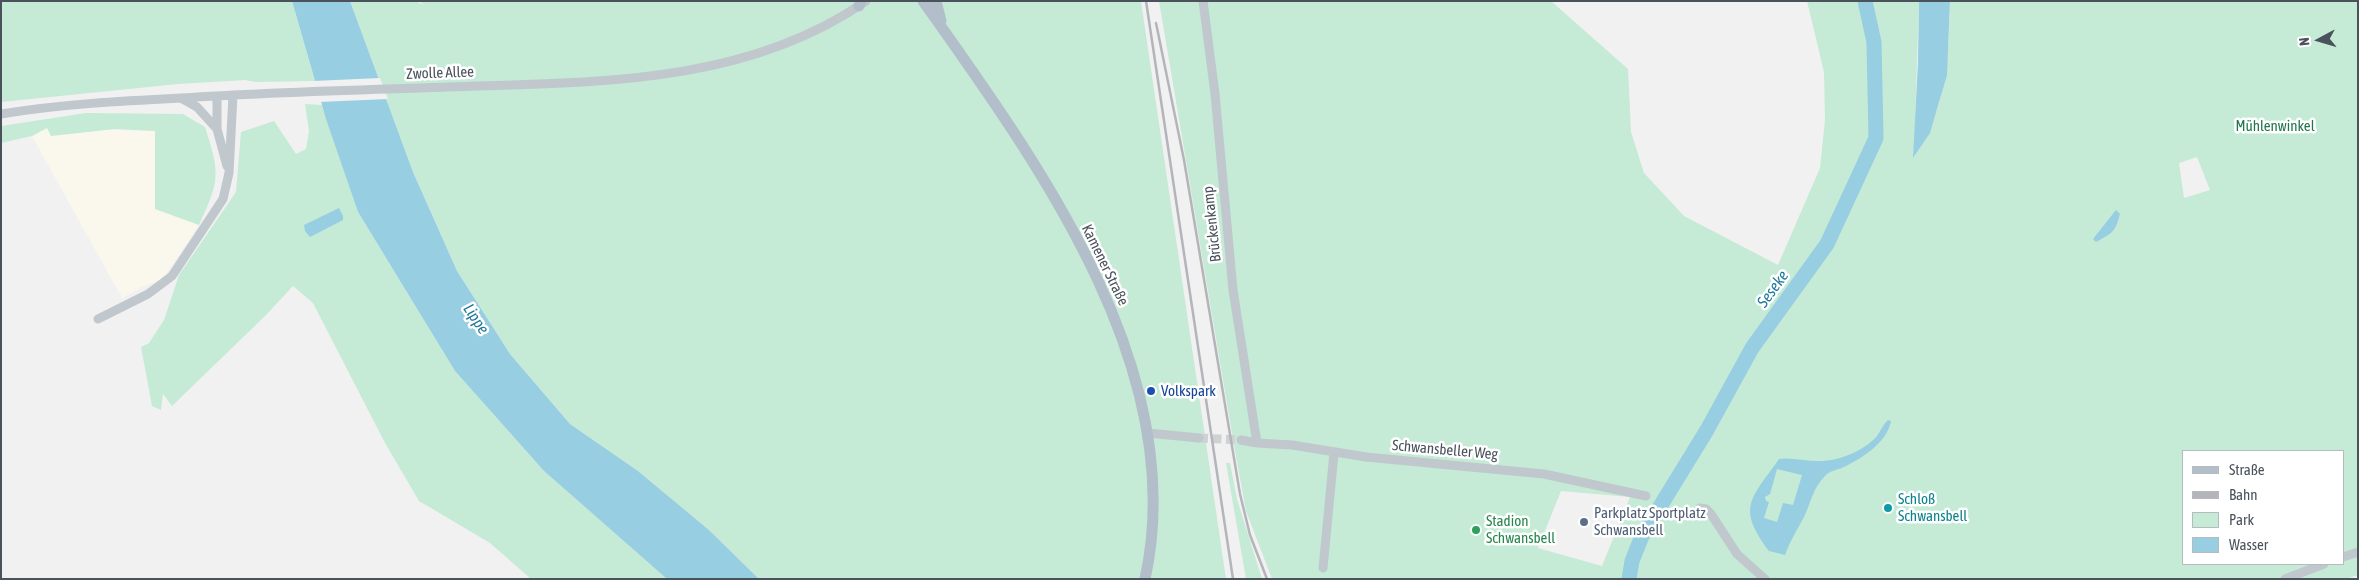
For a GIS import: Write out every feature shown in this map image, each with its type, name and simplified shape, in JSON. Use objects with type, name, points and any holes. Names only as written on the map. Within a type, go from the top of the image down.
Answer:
[{"type":"main road","name":"Kamener Straße","points":[[923,1],[1036,167],[1087,258],[1127,350],[1140,394],[1148,433],[1152,521],[1149,560],[1145,579]]},
{"type":"main road","points":[[936,1],[944,30]]},
{"type":"street","name":"Brückenkamp","points":[[1203,1],[1215,94],[1233,290],[1257,443]]},
{"type":"street","name":"Zwolle Allee","points":[[1,114],[102,101],[626,79],[702,68],[747,56],[784,44],[826,25],[862,3]]},
{"type":"street","points":[[98,319],[148,294],[172,276],[223,199],[229,173],[233,95]]},
{"type":"street","points":[[217,96],[217,129],[229,173]]},
{"type":"street","points":[[181,98],[197,108],[217,129]]},
{"type":"street","points":[[1148,433],[1199,438]]},
{"type":"street","name":"Schwansbeller Weg","points":[[1241,440],[1292,445],[1334,453],[1544,474],[1646,496]]},
{"type":"street","points":[[1323,568],[1334,453]]},
{"type":"street","points":[[1700,508],[1706,509],[1711,514],[1737,554],[1765,579]]},
{"type":"street","points":[[2344,557],[2358,552]]},
{"type":"street","points":[[2284,579],[2321,565]]},
{"type":"shaded area","points":[[47,128],[155,131],[155,209],[199,225],[164,277],[122,298],[32,136]]},
{"type":"green space","points":[[1,1],[292,1],[315,81],[256,82],[245,80],[178,84],[1,102]]},
{"type":"green space","points":[[350,1],[416,1],[425,6],[419,1],[1141,1],[1226,579],[759,579],[709,530],[638,471],[570,424],[510,354],[457,271],[413,172]]},
{"type":"green space","name":"Mühlenwinkel","points":[[1159,1],[1551,1],[1628,69],[1631,132],[1644,173],[1684,216],[1778,265],[1820,168],[1825,120],[1824,72],[1807,1],[1919,1],[1914,157],[1934,119],[1940,101],[1947,63],[1950,1],[2358,1],[2358,575],[2346,579],[1272,579],[1246,511]],"holes":[[[2197,157],[2210,190],[2184,198],[2179,163]],[[1561,491],[1630,497],[1602,566],[1538,548]]]},
{"type":"green space","points":[[305,104],[322,105],[358,212],[455,371],[544,471],[667,579],[531,579],[490,543],[419,501],[385,443],[313,303],[293,286],[265,316],[172,406],[163,394],[161,410],[152,406],[141,347],[149,343],[164,320],[179,275],[236,192],[241,132],[274,121],[296,154],[306,149],[309,131]]},
{"type":"green space","points":[[86,113],[183,114],[205,127],[213,156],[216,177],[211,197],[199,225],[155,209],[155,131],[115,129],[51,136],[47,128],[32,136],[1,143],[1,126]]},
{"type":"green space","points":[[1226,463],[1230,463],[1237,499],[1262,579],[1246,579]]},
{"type":"water","name":"Lippe","points":[[292,1],[350,1],[413,172],[457,271],[510,354],[570,424],[638,471],[709,530],[759,579],[667,579],[544,471],[455,371],[358,212],[326,119]]},
{"type":"water","points":[[1919,1],[1950,1],[1947,75],[1930,133],[1913,158],[1918,62]]},
{"type":"water","points":[[339,208],[343,220],[310,237],[305,231],[304,225]]},
{"type":"water","points":[[2116,210],[2120,214],[2114,229],[2096,242],[2093,239]]},
{"type":"water","points":[[1888,420],[1891,421],[1889,429],[1874,448],[1853,462],[1829,472],[1821,481],[1785,555],[1769,551],[1753,524],[1750,513],[1751,503],[1761,484],[1779,459],[1825,461],[1850,454],[1872,441]],"holes":[[[1777,469],[1802,475],[1793,505],[1783,503],[1777,522],[1764,518],[1769,502],[1766,501],[1765,497],[1770,494]]]},
{"type":"pier","points":[[380,78],[388,99],[319,102],[313,81]]},
{"type":"waterway","name":"Seseke","points":[[1629,579],[1632,561],[1642,536],[1707,430],[1752,348],[1827,244],[1876,138],[1874,42],[1865,1]]},
{"type":"tunnel","points":[[1199,438],[1241,440]]},
{"type":"railway","points":[[1146,1],[1233,579]]},
{"type":"railway","points":[[1156,23],[1184,160],[1240,494],[1250,535],[1267,579]]},
{"type":"place","name":"Volkspark","points":[[1151,391]]},
{"type":"place","name":"Schloß Schwansbell","points":[[1888,508]]},
{"type":"place","name":"Parkplatz Sportplatz Schwansbell","points":[[1584,522]]},
{"type":"place","name":"Stadion Schwansbell","points":[[1476,530]]}]
